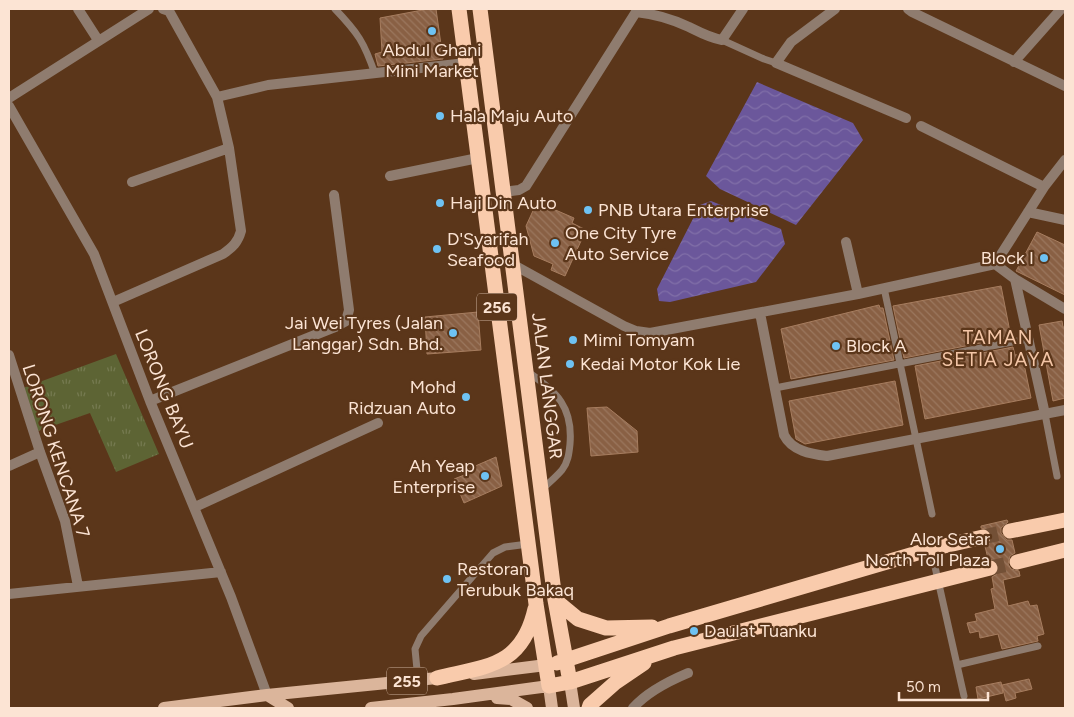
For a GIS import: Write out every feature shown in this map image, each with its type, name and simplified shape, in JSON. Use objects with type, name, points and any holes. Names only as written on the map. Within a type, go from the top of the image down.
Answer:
[{"type":"highway","name":"256","points":[[459,9],[528,544],[549,686]]},
{"type":"highway","name":"JALAN LANGGAR","points":[[480,9],[514,265],[525,370],[555,600],[570,682]]},
{"type":"highway","points":[[1010,531],[1065,520]]},
{"type":"highway","points":[[566,662],[669,626],[931,549],[983,536]]},
{"type":"highway","points":[[1016,562],[1065,550]]},
{"type":"highway","points":[[570,682],[674,648],[990,568]]},
{"type":"highway","points":[[555,600],[578,619],[606,628],[669,626]]},
{"type":"highway","points":[[437,678],[494,664],[510,656],[523,641],[532,623],[536,604]]},
{"type":"highway","points":[[589,708],[616,682],[642,664],[674,648]]},
{"type":"highway","name":"255","points":[[546,665],[566,662]]},
{"type":"highway","name":"255","points":[[549,686],[570,682]]},
{"type":"main road","name":"255","points":[[164,708],[546,665]]},
{"type":"main road","name":"JALAN LANGGAR","points":[[570,682],[574,708]]},
{"type":"main road","name":"255","points":[[370,708],[549,686]]},
{"type":"main road","name":"256","points":[[549,686],[552,708]]},
{"type":"main road","points":[[253,708],[267,695],[288,708]]},
{"type":"main road","points":[[453,699],[511,699],[527,708]]},
{"type":"street","points":[[78,9],[98,40]]},
{"type":"street","points":[[9,98],[149,9]]},
{"type":"street","points":[[113,302],[211,260],[233,247],[241,231],[229,148],[217,97],[169,11],[163,9]]},
{"type":"street","points":[[503,192],[520,190],[526,186],[637,11],[663,16],[708,37],[722,40],[743,9]]},
{"type":"street","points":[[835,9],[791,42],[776,63],[906,118]]},
{"type":"street","points":[[908,9],[1065,86]]},
{"type":"street","points":[[1014,62],[1061,9]]},
{"type":"street","points":[[217,97],[268,85],[466,63]]},
{"type":"street","name":"LORONG BAYU","points":[[9,106],[94,254],[150,401],[221,572],[267,695]]},
{"type":"street","points":[[921,126],[1044,187]]},
{"type":"street","points":[[132,182],[229,148]]},
{"type":"street","points":[[390,176],[478,158]]},
{"type":"street","points":[[514,265],[636,331],[650,333],[760,313],[995,264],[1044,187],[1065,160]]},
{"type":"street","points":[[150,401],[346,321],[349,310],[334,195]]},
{"type":"street","points":[[1028,212],[1065,220]]},
{"type":"street","points":[[846,242],[858,294]]},
{"type":"street","points":[[995,264],[1015,279],[1065,309]]},
{"type":"street","points":[[1015,279],[1045,414]]},
{"type":"street","points":[[760,313],[784,435],[788,441],[807,452],[827,456],[1065,410]]},
{"type":"street","name":"LORONG KENCANA 7","points":[[9,355],[40,452],[65,521],[78,586]]},
{"type":"street","points":[[195,507],[378,423]]},
{"type":"street","points":[[9,466],[40,452]]},
{"type":"street","points":[[9,594],[221,572]]},
{"type":"street","points":[[633,708],[639,701],[658,688],[688,673]]},
{"type":"lane","points":[[335,9],[361,38],[375,74]]},
{"type":"lane","points":[[722,40],[776,63]]},
{"type":"lane","points":[[884,288],[932,514]]},
{"type":"lane","points":[[775,388],[1028,339]]},
{"type":"lane","points":[[525,370],[549,387],[560,400],[566,411],[570,434],[568,458],[563,469],[541,490]]},
{"type":"lane","points":[[1045,414],[1058,476]]},
{"type":"lane","points":[[418,680],[416,650],[421,636],[493,553],[505,547],[528,544]]},
{"type":"lane","points":[[931,549],[964,696]]},
{"type":"lane","points":[[957,665],[1038,646]]},
{"type":"green space","points":[[116,354],[159,454],[116,472],[90,413],[38,431],[23,388]]},
{"type":"water","points":[[757,82],[853,123],[863,140],[796,225],[720,189],[706,176]]},
{"type":"water","points":[[711,201],[781,229],[785,244],[756,282],[670,302],[659,301],[657,289],[700,205]]},
{"type":"building","points":[[436,9],[443,59],[378,66],[375,54],[382,52],[380,18]]},
{"type":"building","name":"One City Tyre Auto Service","points":[[537,202],[574,218],[572,223],[586,230],[565,276],[551,270],[553,264],[534,256],[526,226]]},
{"type":"building","name":"Block I","points":[[1037,232],[1065,245],[1065,295],[1016,271]]},
{"type":"building","points":[[1001,286],[1011,337],[904,358],[893,306]]},
{"type":"building","name":"Block A","points":[[879,305],[880,308],[883,308],[894,360],[791,379],[781,329]]},
{"type":"building","name":"Jai Wei Tyres (Jalan Langgar) Sdn. Bhd.","points":[[478,312],[481,350],[427,354],[425,317]]},
{"type":"building","points":[[1062,321],[1063,327],[1065,327],[1065,398],[1053,401],[1039,325]]},
{"type":"building","points":[[1013,347],[1015,355],[1022,354],[1031,398],[925,419],[915,366]]},
{"type":"building","points":[[895,381],[903,425],[805,444],[796,439],[789,401]]},
{"type":"building","points":[[607,407],[637,431],[638,452],[591,456],[587,408]]},
{"type":"building","points":[[496,457],[502,486],[464,503],[454,479],[467,474],[466,470]]},
{"type":"building","points":[[1007,520],[1008,522],[1001,528],[1001,533],[1007,540],[1012,540],[1015,553],[1010,556],[1008,564],[1011,569],[1019,571],[1020,576],[1003,580],[1008,606],[1028,601],[1030,606],[1037,605],[1044,634],[1037,636],[1038,641],[1002,649],[998,634],[980,638],[979,631],[970,633],[967,623],[977,621],[975,614],[995,609],[991,589],[994,588],[992,577],[997,574],[999,566],[996,561],[988,559],[985,546],[990,543],[992,535],[989,530],[981,528],[981,526]]},
{"type":"building","points":[[1029,679],[1032,689],[1015,693],[1016,698],[1006,701],[1002,685]]},
{"type":"building","points":[[1001,682],[1003,693],[978,699],[976,687]]},
{"type":"tunnel","points":[[983,537],[1010,531]]},
{"type":"tunnel","points":[[990,568],[1017,562]]},
{"type":"place","name":"Abdul Ghani Mini Market","points":[[432,31]]},
{"type":"place","name":"Hala Maju Auto","points":[[440,116]]},
{"type":"place","name":"Haji Din Auto","points":[[440,203]]},
{"type":"place","name":"PNB Utara Enterprise","points":[[588,210]]},
{"type":"place","name":"One City Tyre Auto Service","points":[[555,243]]},
{"type":"place","name":"D'Syarifah Seafood","points":[[437,249]]},
{"type":"place","name":"Block I","points":[[1044,258]]},
{"type":"place","name":"Jai Wei Tyres (Jalan Langgar) Sdn. Bhd.","points":[[453,333]]},
{"type":"place","name":"Mimi Tomyam","points":[[573,340]]},
{"type":"place","name":"Block A","points":[[836,346]]},
{"type":"place","name":"Kedai Motor Kok Lie","points":[[570,364]]},
{"type":"place","name":"Mohd Ridzuan Auto","points":[[466,397]]},
{"type":"place","name":"Ah Yeap Enterprise","points":[[485,476]]},
{"type":"place","name":"Alor Setar North Toll Plaza","points":[[1000,549]]},
{"type":"place","name":"Restoran Terubuk Bakaq","points":[[447,579]]},
{"type":"place","name":"Daulat Tuanku","points":[[694,631]]},
{"type":"district","name":"TAMAN SETIA JAYA","points":[[998,348]]}]
